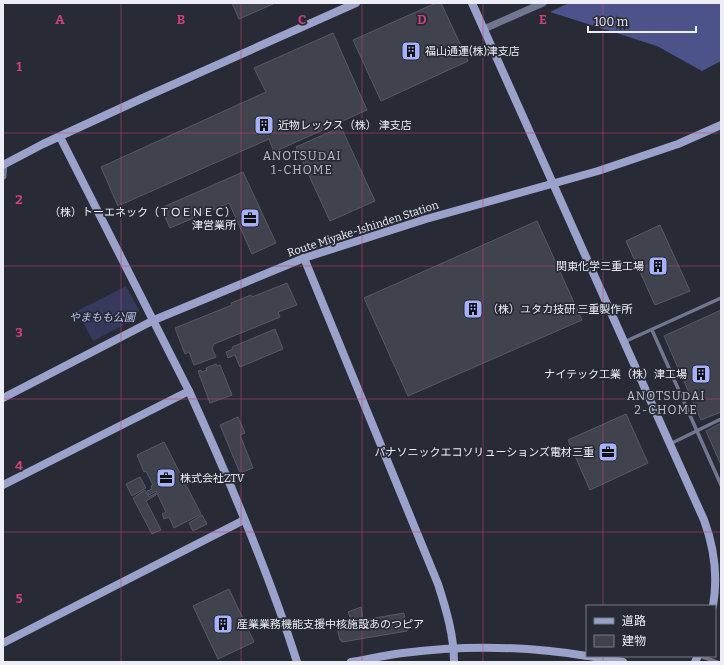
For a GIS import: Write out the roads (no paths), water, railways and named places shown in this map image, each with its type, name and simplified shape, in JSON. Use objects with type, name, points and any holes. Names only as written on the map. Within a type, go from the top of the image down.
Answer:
[{"type":"street","points":[[3,176],[4,165],[30,151],[144,97],[356,3]]},
{"type":"street","points":[[472,3],[707,529],[718,571],[713,605]]},
{"type":"street","points":[[484,29],[543,3]]},
{"type":"street","name":"Route Miyake-Ishinden Station","points":[[3,398],[154,320],[304,258],[426,219],[634,160],[678,144],[721,125]]},
{"type":"street","points":[[60,137],[189,391],[260,556],[297,662]]},
{"type":"street","points":[[304,258],[438,584],[445,606],[454,648],[454,662]]},
{"type":"street","points":[[3,485],[189,391]]},
{"type":"street","points":[[3,643],[244,520]]},
{"type":"street","points":[[352,662],[402,653],[454,648],[546,650],[586,656]]},
{"type":"street","points":[[594,657],[623,662]]},
{"type":"lane","points":[[624,342],[721,298]]},
{"type":"lane","points":[[652,330],[721,485]]},
{"type":"lane","points":[[670,444],[721,419]]},
{"type":"lane","points":[[702,657],[717,662]]},
{"type":"place","name":"福山通運(株)津支店","points":[[411,51]]},
{"type":"place","name":"近物レックス（株） 津支店","points":[[264,125]]},
{"type":"place","name":"（株）トーエネック（ＴＯＥＮＥＣ） 津営業所","points":[[250,218]]},
{"type":"place","name":"関東化学三重工場","points":[[658,266]]},
{"type":"place","name":"（株）ユタカ技研 三重製作所","points":[[473,309]]},
{"type":"place","name":"ナイテック工業（株）津工場","points":[[701,374]]},
{"type":"place","name":"パナソニックエコソリューションズ電材三重","points":[[608,452]]},
{"type":"place","name":"株式会社ZTV","points":[[166,478]]},
{"type":"place","name":"産業業務機能支援中核施設あのつピア","points":[[223,624]]},
{"type":"district","name":"ANOTSUDAI 1-CHOME","points":[[302,163]]},
{"type":"district","name":"ANOTSUDAI 2-CHOME","points":[[666,403]]},
{"type":"park label","name":"やまもも公園","points":[[102,317]]}]
